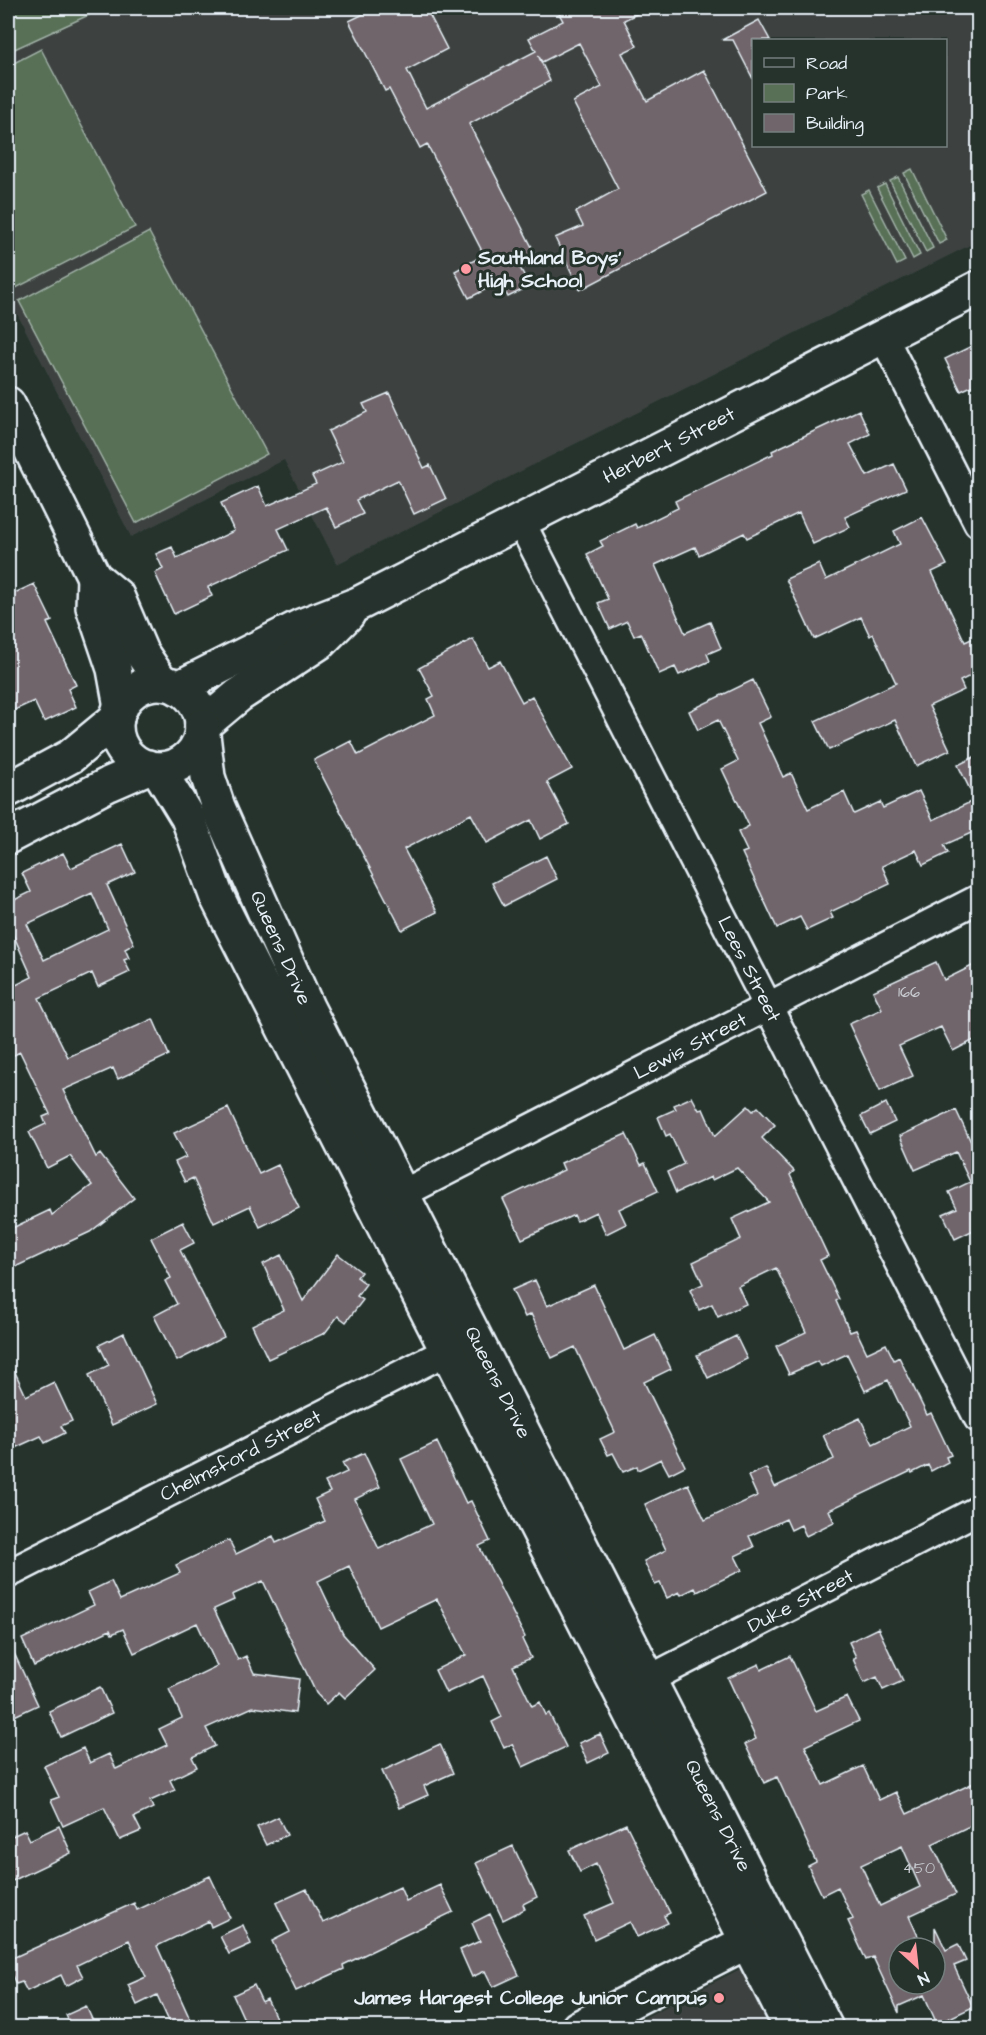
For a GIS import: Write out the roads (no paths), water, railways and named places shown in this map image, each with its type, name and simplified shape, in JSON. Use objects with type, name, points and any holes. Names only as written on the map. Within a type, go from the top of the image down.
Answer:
[{"type":"main road","name":"Herbert Street","points":[[8,790],[71,756],[119,712],[128,697],[138,689],[170,686],[301,626],[358,604],[978,288]]},
{"type":"main road","points":[[8,837],[109,784],[153,768],[171,767],[184,761],[194,752],[200,740],[202,726],[198,708],[193,700],[170,686],[141,652],[117,596],[94,577],[10,417]]},
{"type":"main road","points":[[94,577],[93,607],[114,669],[119,712],[117,730],[119,741],[124,751],[132,759],[153,768]]},
{"type":"main road","name":"Herbert Street","points":[[202,726],[239,695],[320,642],[358,604]]},
{"type":"main road","name":"Queens Drive","points":[[202,726],[209,782],[235,848],[307,1007],[402,1194],[461,1344]]},
{"type":"main road","name":"Queens Drive","points":[[153,768],[188,818],[216,896],[461,1344],[635,1686],[747,1942],[791,2028]]},
{"type":"main road","name":"Queens Drive","points":[[635,1686],[776,1927],[826,2028]]},
{"type":"main road","points":[[578,2028],[776,1927]]},
{"type":"street","points":[[884,336],[978,523]]},
{"type":"street","name":"Lees Street","points":[[522,522],[978,1418]]},
{"type":"street","name":"Lewis Street","points":[[402,1194],[978,899]]},
{"type":"street","name":"Chelmsford Street","points":[[8,1574],[461,1344]]},
{"type":"street","name":"Duke Street","points":[[635,1686],[978,1510]]},
{"type":"place","name":"Southland Boys' High School","points":[[466,269]]},
{"type":"place","name":"James Hargest College Junior Campus","points":[[719,1998]]}]
